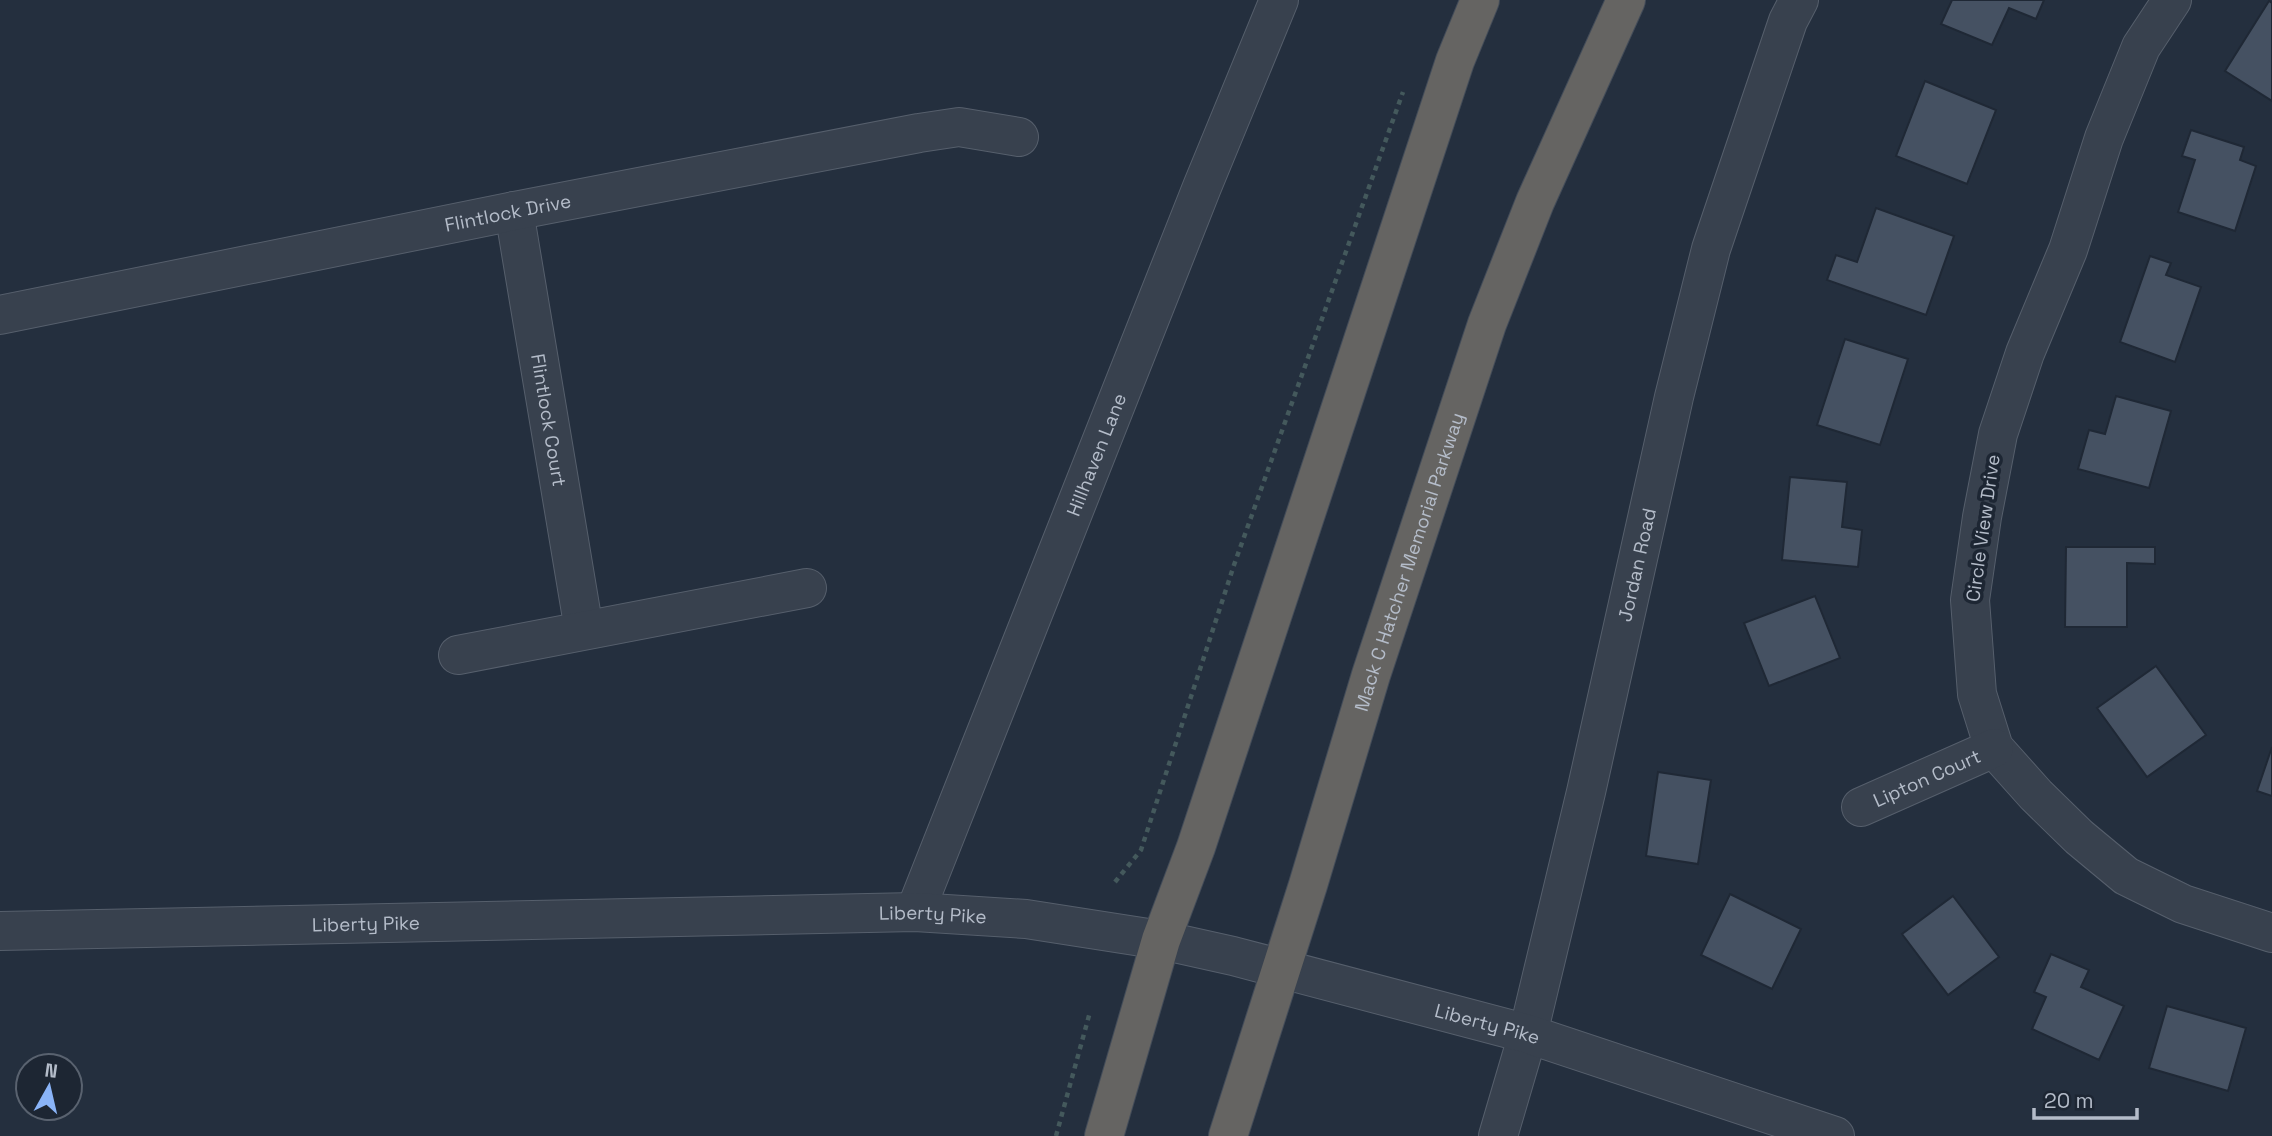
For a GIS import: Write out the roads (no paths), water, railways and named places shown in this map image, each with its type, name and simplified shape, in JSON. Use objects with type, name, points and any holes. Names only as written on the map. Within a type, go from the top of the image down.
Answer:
[{"type":"highway","points":[[1104,1136],[1161,940],[1196,847],[1434,122],[1480,0]]},
{"type":"highway","name":"Mack C Hatcher Memorial Parkway","points":[[1228,1136],[1308,884],[1370,675],[1487,324],[1535,202],[1626,0]]},
{"type":"street","name":"Hillhaven Lane","points":[[915,912],[1202,187],[1279,0]]},
{"type":"street","name":"Jordan Road","points":[[1498,1136],[1528,1034],[1586,792],[1674,397],[1712,249],[1788,21],[1799,0]]},
{"type":"street","name":"Circle View Drive","points":[[2172,0],[2141,47],[2109,127],[2068,250],[2025,353],[1998,434],[1970,600],[1977,694],[1994,748],[2078,837],[2126,876],[2183,904],[2272,933]]},
{"type":"street","name":"Flintlock Drive","points":[[0,315],[514,211],[959,127],[1018,137]]},
{"type":"street","name":"Flintlock Court","points":[[514,211],[584,630]]},
{"type":"street","points":[[458,655],[807,588]]},
{"type":"street","name":"Lipton Court","points":[[1861,807],[1994,748]]},
{"type":"street","name":"Liberty Pike","points":[[0,931],[915,912],[1026,919],[1161,940],[1281,968],[1528,1034],[1835,1136]]}]
